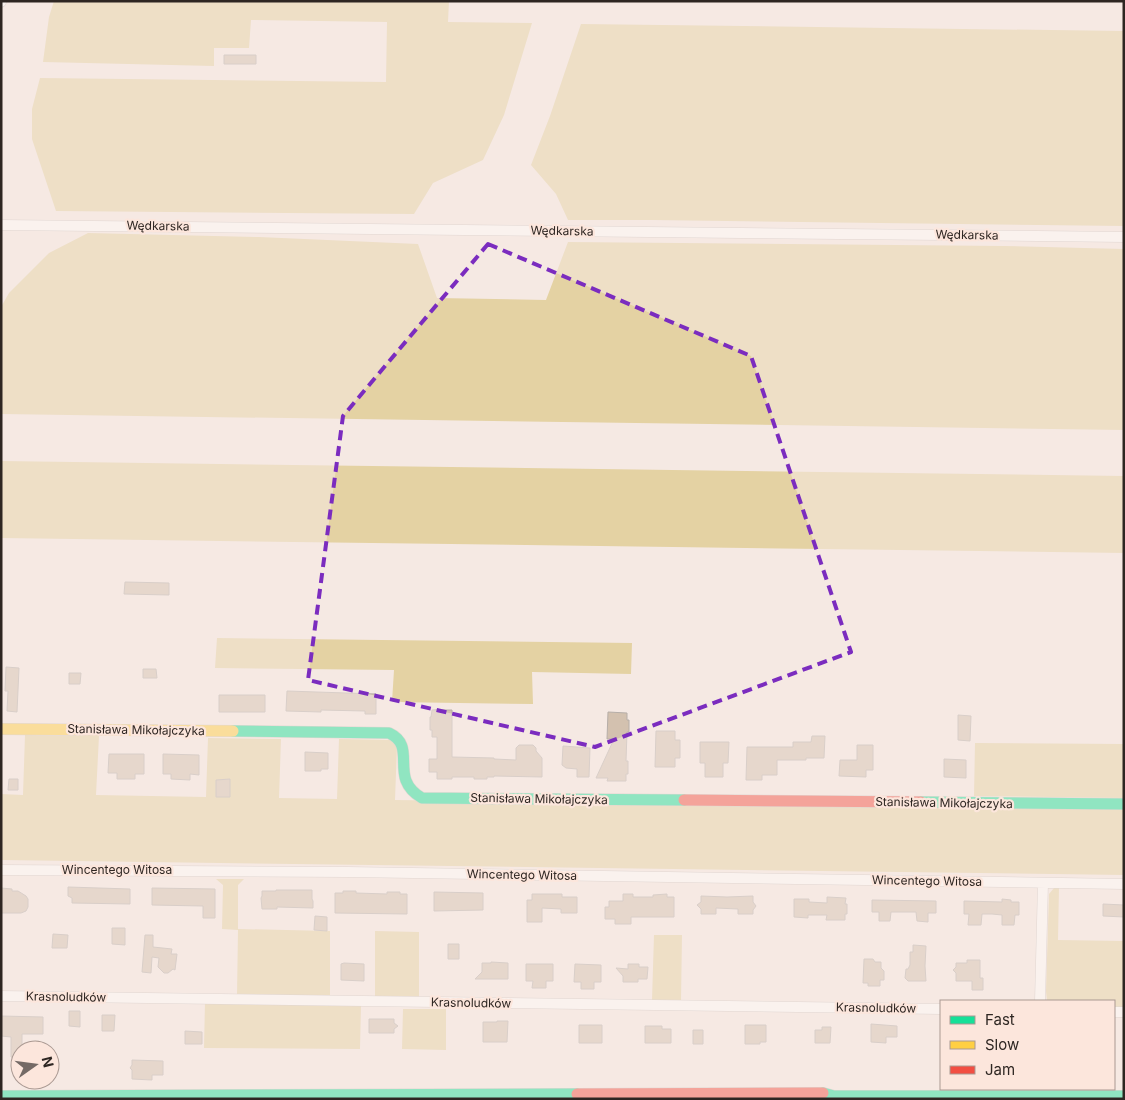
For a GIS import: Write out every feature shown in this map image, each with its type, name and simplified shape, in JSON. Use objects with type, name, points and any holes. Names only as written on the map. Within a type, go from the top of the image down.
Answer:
[{"type":"street","name":"Wędkarska","points":[[1,225],[1124,237]]},
{"type":"street","name":"Stanisława Mikołajczyka","points":[[1,729],[389,733],[401,741],[407,783],[415,794],[422,798],[1124,804]]},
{"type":"street","name":"Wincentego Witosa","points":[[1,870],[348,872],[1124,884]]},
{"type":"street","points":[[1040,1000],[1043,883]]},
{"type":"street","name":"Krasnoludków","points":[[1,996],[940,1009]]},
{"type":"street","points":[[1,1096],[825,1093],[834,1096],[1124,1096]]},
{"type":"highlighted area","points":[[488,244],[751,356],[851,652],[595,747],[308,680],[343,416]]},
{"type":"shaded area","points":[[54,1],[449,1],[448,22],[532,23],[504,115],[483,160],[433,183],[414,214],[56,211],[32,139],[32,109],[40,78],[386,82],[387,22],[251,20],[249,48],[214,48],[214,66],[43,62],[49,17]]},
{"type":"shaded area","points":[[581,24],[1124,31],[1124,226],[568,220],[556,194],[531,165],[550,116]]},
{"type":"shaded area","points":[[88,233],[259,237],[418,244],[437,298],[546,300],[568,242],[1124,249],[1124,430],[1,414],[1,307],[9,293],[49,253]]},
{"type":"shaded area","points":[[1,461],[1124,476],[1124,553],[1,538]]},
{"type":"shaded area","points":[[217,638],[632,643],[631,674],[532,672],[533,704],[392,702],[394,670],[215,668]]},
{"type":"shaded area","points":[[25,735],[99,736],[96,795],[206,797],[208,738],[281,739],[279,798],[337,799],[339,739],[392,740],[397,746],[395,800],[1124,809],[1124,875],[1,860],[1,794],[23,795]]},
{"type":"shaded area","points":[[975,743],[1124,744],[1124,798],[974,796]]},
{"type":"shaded area","points":[[216,879],[244,879],[238,885],[238,929],[330,931],[330,996],[237,995],[238,930],[222,929],[223,885]]},
{"type":"shaded area","points":[[1059,887],[1058,940],[1124,941],[1124,1008],[1115,1008],[1115,1000],[1047,1000],[1049,894],[1054,888]]},
{"type":"shaded area","points":[[375,931],[419,932],[419,998],[375,998]]},
{"type":"shaded area","points":[[654,935],[682,935],[681,1001],[652,1000]]},
{"type":"shaded area","points":[[205,1002],[361,1005],[360,1049],[204,1048]]},
{"type":"shaded area","points":[[403,1009],[446,1009],[446,1050],[402,1049]]},
{"type":"building","points":[[224,55],[256,55],[256,64],[224,64]]},
{"type":"building","points":[[125,582],[169,583],[169,595],[124,594]]},
{"type":"building","points":[[6,667],[19,668],[17,712],[7,711],[8,691],[5,691]]},
{"type":"building","points":[[143,669],[156,669],[157,678],[143,678]]},
{"type":"building","points":[[69,673],[81,673],[80,684],[69,684]]},
{"type":"building","points":[[287,691],[376,694],[376,714],[365,714],[365,711],[286,711]]},
{"type":"building","points":[[219,695],[265,695],[265,712],[219,712]]},
{"type":"building","points":[[432,710],[452,710],[452,757],[516,760],[516,748],[519,745],[533,745],[542,758],[542,777],[494,776],[487,777],[487,779],[452,777],[452,779],[437,779],[437,772],[429,772],[429,759],[437,759],[437,737],[432,737],[432,730],[430,730]]},
{"type":"building","points":[[608,712],[627,713],[627,720],[629,720],[626,761],[628,761],[628,774],[626,774],[626,781],[607,781],[608,778],[596,778],[614,739],[607,739]]},
{"type":"building","points":[[958,715],[971,716],[970,741],[958,740]]},
{"type":"building","points":[[656,731],[675,731],[675,740],[680,740],[680,758],[675,758],[675,767],[655,767]]},
{"type":"building","points":[[812,736],[825,736],[824,758],[777,760],[777,775],[762,775],[762,780],[746,780],[747,747],[793,747],[793,742],[811,742]]},
{"type":"building","points":[[700,742],[729,742],[728,763],[723,763],[723,777],[705,777],[705,763],[700,763]]},
{"type":"building","points":[[857,745],[873,745],[873,770],[866,770],[866,777],[839,776],[840,760],[857,760]]},
{"type":"building","points":[[563,746],[590,748],[589,777],[577,777],[577,769],[566,768],[562,765]]},
{"type":"building","points":[[305,752],[328,753],[328,769],[305,771]]},
{"type":"building","points":[[109,754],[144,754],[144,774],[135,774],[135,779],[117,779],[117,773],[108,773]]},
{"type":"building","points":[[163,754],[199,755],[199,775],[190,774],[190,780],[171,779],[171,774],[163,774]]},
{"type":"building","points":[[944,759],[966,760],[966,778],[944,777]]},
{"type":"building","points":[[9,779],[18,779],[18,790],[8,790]]},
{"type":"building","points":[[230,779],[230,797],[216,797],[216,780]]},
{"type":"building","points":[[68,887],[130,889],[130,904],[72,903],[72,898],[68,896]]},
{"type":"building","points":[[1,888],[12,889],[12,891],[18,891],[26,896],[28,907],[26,911],[21,913],[1,913]]},
{"type":"building","points":[[152,888],[215,889],[215,918],[203,918],[203,906],[152,905]]},
{"type":"building","points":[[312,890],[313,908],[277,907],[277,909],[262,909],[262,891]]},
{"type":"building","points":[[343,891],[387,894],[387,892],[400,892],[400,894],[407,894],[407,914],[335,913],[335,893],[343,893]]},
{"type":"building","points":[[434,892],[483,893],[483,910],[434,911]]},
{"type":"building","points":[[532,894],[562,894],[562,897],[577,897],[577,913],[561,913],[561,909],[542,908],[542,922],[527,922],[527,900],[532,900]]},
{"type":"building","points":[[623,894],[633,894],[633,897],[653,897],[653,895],[667,894],[667,897],[674,897],[674,917],[631,917],[631,924],[615,924],[615,919],[605,919],[605,907],[609,907],[609,901],[623,901]]},
{"type":"building","points":[[701,896],[753,896],[753,902],[756,906],[753,914],[738,914],[738,909],[716,908],[716,914],[701,914],[701,909],[697,905],[701,902]]},
{"type":"building","points":[[827,897],[846,898],[847,914],[845,914],[845,920],[826,920],[827,915],[808,915],[808,918],[794,917],[794,899],[809,899],[809,902],[827,903]]},
{"type":"building","points":[[1002,899],[1019,902],[1019,915],[1015,915],[1014,925],[1002,925],[1002,915],[982,914],[981,925],[968,925],[969,914],[964,914],[964,901],[1002,902]]},
{"type":"building","points":[[872,900],[936,901],[936,913],[928,913],[928,922],[917,921],[916,912],[891,912],[890,921],[879,921],[879,912],[872,912]]},
{"type":"building","points":[[1103,904],[1124,905],[1124,917],[1103,916]]},
{"type":"building","points":[[315,916],[327,917],[327,931],[314,930]]},
{"type":"building","points":[[112,928],[125,928],[125,945],[112,944]]},
{"type":"building","points":[[53,934],[68,935],[67,948],[52,948]]},
{"type":"building","points":[[145,935],[153,935],[153,947],[172,949],[171,954],[177,954],[175,970],[164,973],[158,967],[159,958],[152,957],[151,973],[142,972]]},
{"type":"building","points":[[448,944],[459,944],[459,959],[448,959]]},
{"type":"building","points":[[913,945],[926,946],[926,981],[908,981],[905,978],[906,969],[910,965],[910,952],[913,952]]},
{"type":"building","points":[[864,959],[873,959],[875,962],[881,962],[884,980],[880,980],[880,986],[868,986],[868,983],[863,983]]},
{"type":"building","points":[[967,960],[980,960],[980,978],[983,978],[983,990],[972,990],[972,981],[956,981],[956,973],[953,970],[956,967],[956,963],[967,963]]},
{"type":"building","points":[[482,963],[508,963],[508,979],[475,979],[482,972]]},
{"type":"building","points":[[341,964],[364,964],[364,981],[341,980]]},
{"type":"building","points":[[526,964],[553,964],[553,981],[546,981],[546,988],[532,988],[533,981],[526,981]]},
{"type":"building","points":[[575,964],[601,965],[601,982],[594,982],[594,989],[581,989],[581,982],[574,982]]},
{"type":"building","points":[[628,964],[639,964],[639,967],[648,967],[647,979],[638,979],[638,982],[623,982],[623,976],[616,968],[628,969]]},
{"type":"building","points":[[69,1011],[80,1011],[80,1027],[69,1026]]},
{"type":"building","points":[[102,1015],[115,1015],[114,1031],[102,1031]]},
{"type":"building","points":[[1,1016],[43,1017],[43,1034],[22,1034],[22,1040],[11,1040],[11,1037],[1,1036]]},
{"type":"building","points":[[369,1019],[394,1019],[394,1023],[398,1026],[394,1029],[394,1033],[369,1033]]},
{"type":"building","points":[[508,1021],[507,1042],[483,1042],[483,1022]]},
{"type":"building","points":[[871,1024],[897,1026],[897,1037],[886,1037],[886,1043],[871,1042]]},
{"type":"building","points":[[579,1025],[602,1025],[602,1043],[579,1043]]},
{"type":"building","points":[[745,1025],[766,1025],[766,1042],[745,1044]]},
{"type":"building","points":[[645,1026],[662,1026],[662,1029],[671,1029],[671,1043],[645,1043]]},
{"type":"building","points":[[822,1027],[831,1027],[830,1043],[815,1043],[815,1030],[822,1030]]},
{"type":"building","points":[[693,1030],[703,1030],[703,1044],[693,1044]]},
{"type":"building","points":[[185,1031],[202,1032],[202,1044],[185,1044]]},
{"type":"building","points":[[132,1060],[163,1061],[163,1075],[152,1075],[152,1080],[132,1079],[132,1070],[130,1068]]},
{"type":"traffic: fast","points":[[233,731],[389,733],[398,739],[402,746],[406,781],[412,790],[422,798],[684,800]]},
{"type":"traffic: fast","points":[[921,802],[1124,804]]},
{"type":"traffic: fast","points":[[823,1093],[834,1096],[1124,1096]]},
{"type":"traffic: fast","points":[[1,1096],[577,1094]]},
{"type":"traffic: slow","points":[[1,729],[233,731]]},
{"type":"traffic: jam","points":[[684,800],[921,802]]},
{"type":"traffic: jam","points":[[577,1094],[823,1093]]}]
